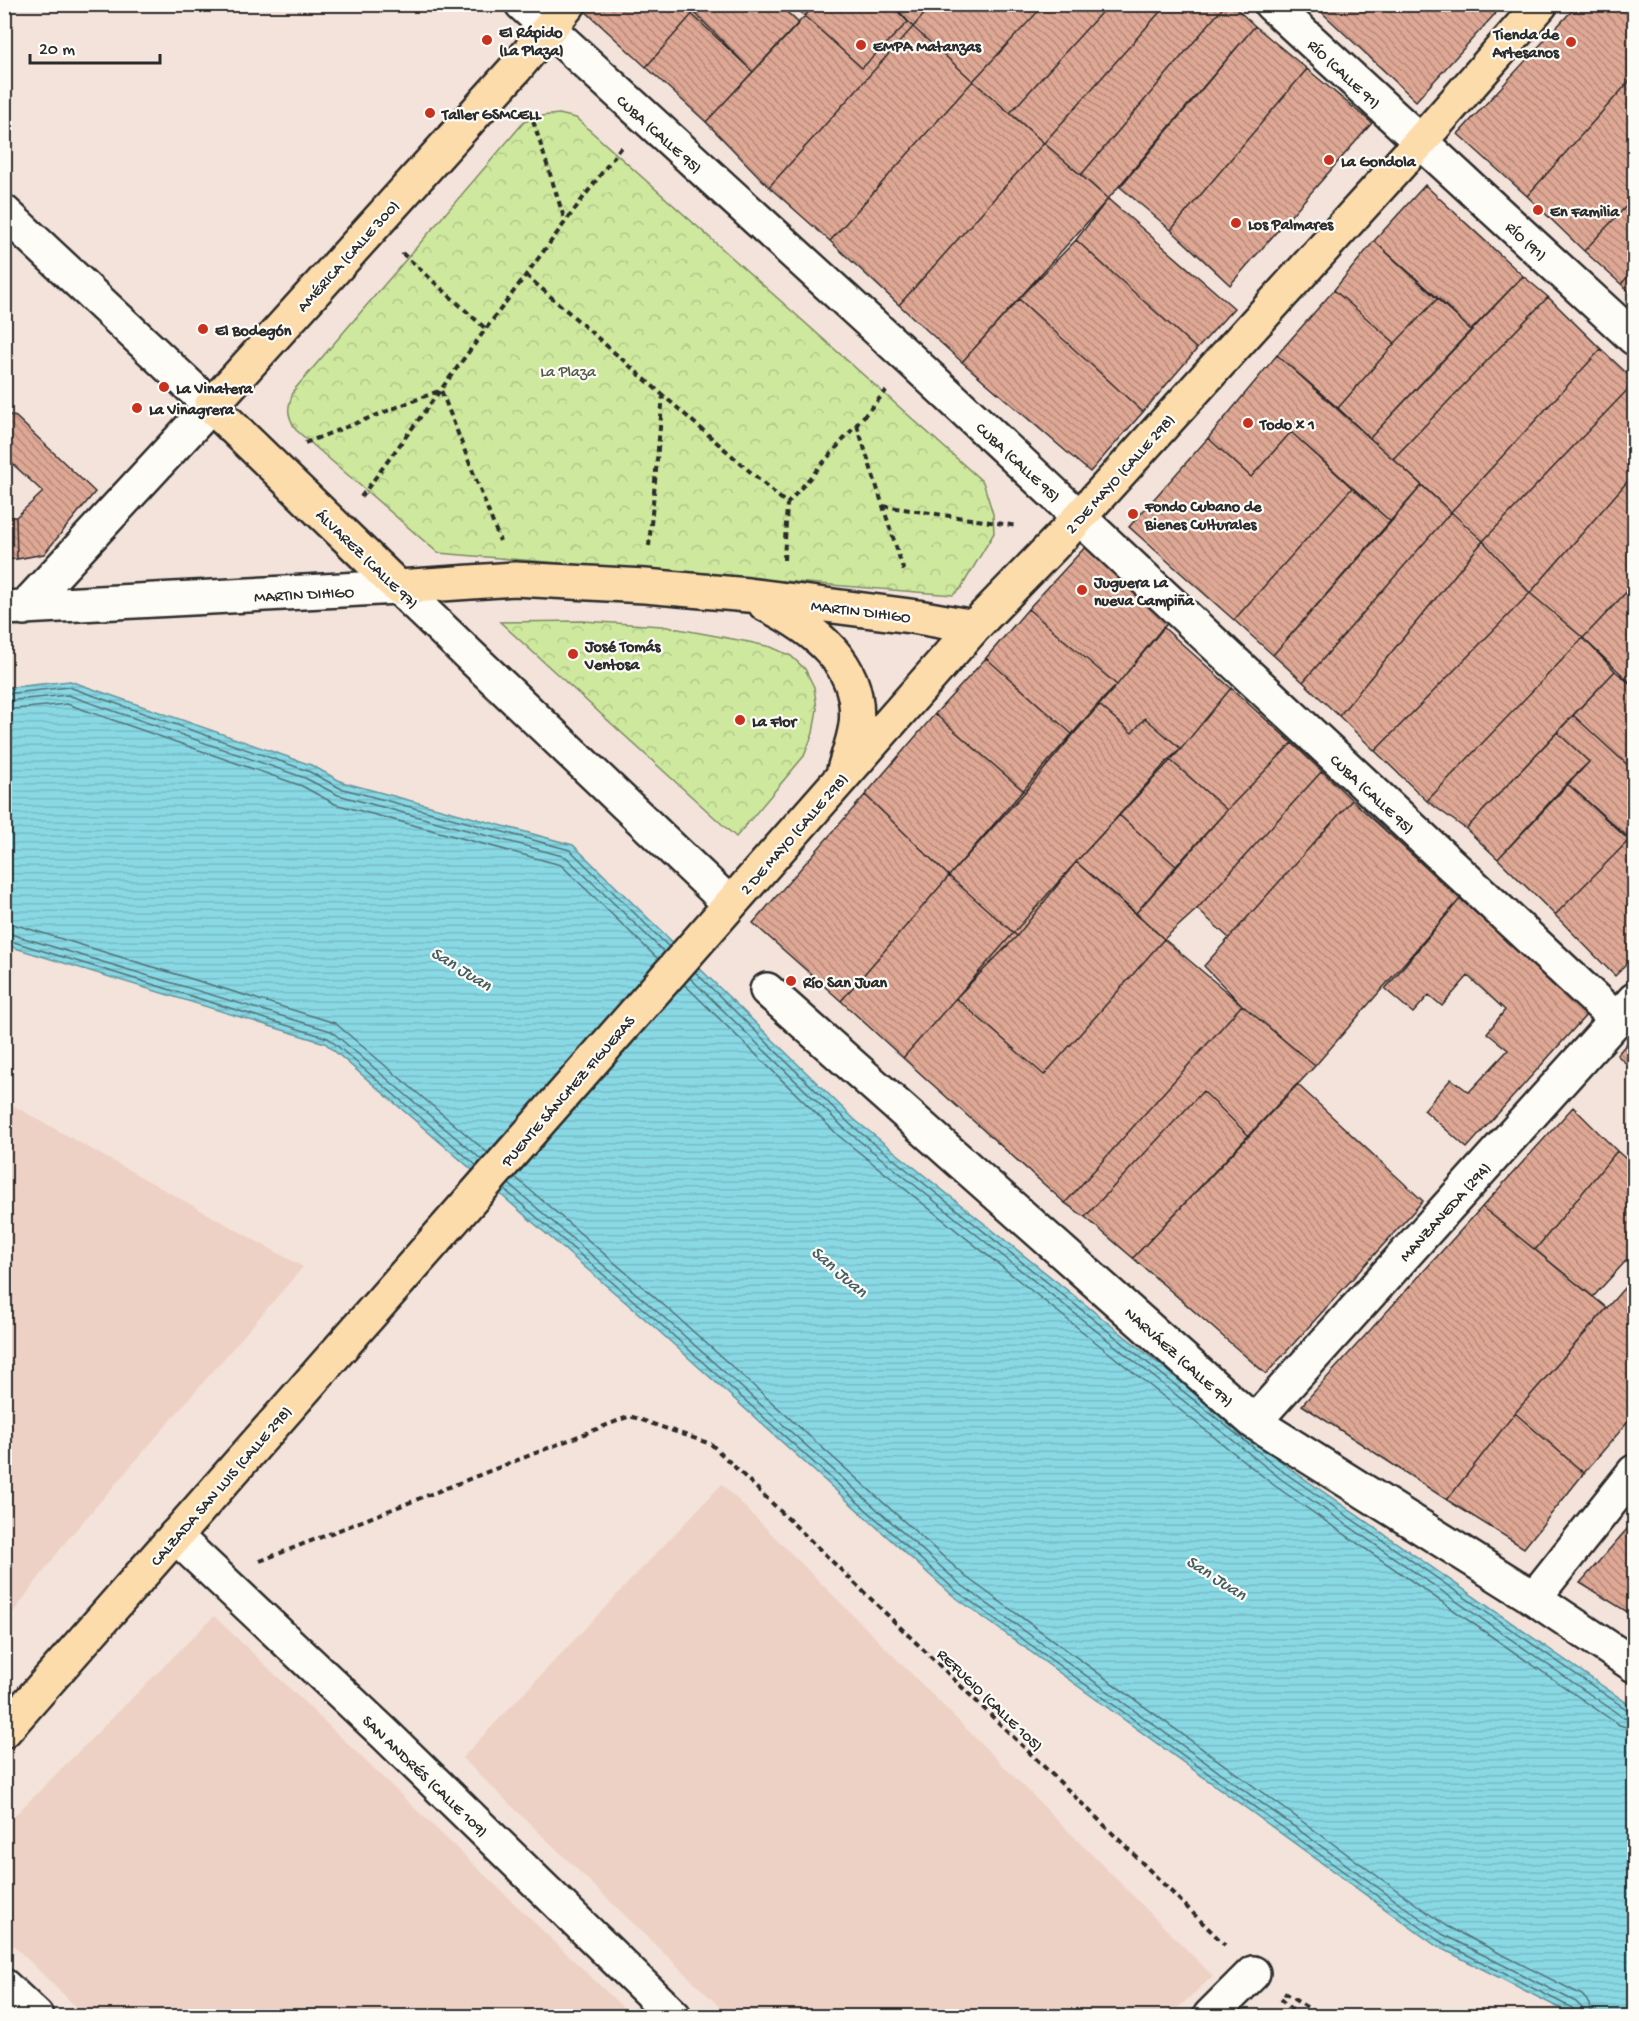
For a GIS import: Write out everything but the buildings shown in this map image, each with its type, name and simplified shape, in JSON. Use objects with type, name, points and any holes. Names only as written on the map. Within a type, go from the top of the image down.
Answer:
[{"type":"main road","name":"AMÉRICA (CALLE 300)","points":[[211,406],[516,68],[568,4]]},
{"type":"main road","name":"2 DE MAYO (CALLE 298)","points":[[698,941],[974,627],[1072,525],[1420,142],[1541,4]]},
{"type":"main road","name":"ÁLVAREZ (CALLE 97)","points":[[211,406],[398,587]]},
{"type":"main road","name":"MARTIN DIHIGO","points":[[398,587],[515,579],[645,586],[748,595],[918,617],[974,627]]},
{"type":"main road","name":"MARTIN DIHIGO","points":[[748,595],[790,616],[817,634],[838,658],[851,682],[856,706],[856,726],[843,777]]},
{"type":"main road","name":"PUENTE SÁNCHEZ FIGUERAS","points":[[436,1239],[698,941]]},
{"type":"main road","name":"CALZADA SAN LUIS (CALLE 298)","points":[[4,1731],[436,1239]]},
{"type":"street","name":"CUBA (CALLE 95)","points":[[522,4],[912,361],[1072,525],[1626,1010]]},
{"type":"street","name":"RÍO (CALLE 91)","points":[[1270,4],[1420,142]]},
{"type":"street","name":"RÍO (91)","points":[[1420,142],[1635,338]]},
{"type":"street","name":"ÁLVAREZ (CALLE 97)","points":[[4,212],[211,406]]},
{"type":"street","name":"AMÉRICA (CALLE 300)","points":[[14,608],[211,406]]},
{"type":"street","name":"ÁLVAREZ (CALLE 97)","points":[[398,587],[730,904]]},
{"type":"street","name":"MARTIN DIHIGO","points":[[14,608],[398,587]]},
{"type":"street","name":"NARVÁEZ (CALLE 97)","points":[[767,990],[1254,1422],[1534,1598],[1635,1665]]},
{"type":"street","name":"MANZANEDA (294)","points":[[1254,1422],[1626,1010]]},
{"type":"street","points":[[1534,1598],[1635,1472]]},
{"type":"street","name":"SAN ANDRÉS (CALLE 109)","points":[[176,1536],[385,1734],[675,2016]]},
{"type":"street","points":[[1210,2016],[1253,1973]]},
{"type":"street","points":[[4,1986],[36,2016]]},
{"type":"path","points":[[516,68],[566,221]]},
{"type":"path","points":[[337,529],[643,117]]},
{"type":"path","points":[[373,227],[486,329]]},
{"type":"path","points":[[526,275],[787,504]]},
{"type":"path","points":[[783,600],[787,504],[912,361]]},
{"type":"path","points":[[265,459],[441,390]]},
{"type":"path","points":[[441,390],[515,579]]},
{"type":"path","points":[[645,586],[663,395]]},
{"type":"path","points":[[856,425],[918,617]]},
{"type":"path","points":[[883,506],[1072,525]]},
{"type":"path","name":"REFUGIO (CALLE 105)","points":[[218,1578],[630,1416],[711,1444],[1097,1818],[1253,1973]]},
{"type":"shaded area","points":[[5,1101],[303,1267],[68,1539],[9,1618],[4,1615]]},
{"type":"shaded area","points":[[722,1484],[1213,1976],[1169,2016],[729,2016],[462,1758]]},
{"type":"shaded area","points":[[214,1616],[632,2016],[85,2016],[5,1937],[5,1825]]},
{"type":"green space","name":"La Plaza","points":[[559,114],[576,118],[983,482],[993,514],[994,533],[961,588],[953,595],[438,553],[296,430],[290,419],[289,410],[294,390],[524,122],[541,116]]},
{"type":"green space","points":[[583,621],[662,626],[749,642],[771,647],[791,656],[805,669],[814,687],[817,709],[813,733],[804,756],[736,837],[500,622]]},
{"type":"water","name":"San Juan","points":[[70,681],[311,765],[342,782],[573,845],[855,1120],[1289,1468],[1634,1708],[1634,2016],[1575,2016],[1435,1945],[951,1594],[652,1325],[325,1043],[5,945],[4,688]]},
{"type":"place","name":"El Rápido (La Plaza)","points":[[487,40]]},
{"type":"place","name":"Tienda de Artesanos","points":[[1571,42]]},
{"type":"place","name":"EMPA Matanzas","points":[[861,45]]},
{"type":"place","name":"Taller GSMCELL","points":[[430,113]]},
{"type":"place","name":"La Gondola","points":[[1329,160]]},
{"type":"place","name":"En Familia","points":[[1538,210]]},
{"type":"place","name":"Los Palmares","points":[[1236,223]]},
{"type":"place","name":"El Bodegón","points":[[203,329]]},
{"type":"place","name":"La Vinatera","points":[[164,387]]},
{"type":"place","name":"La Vinagrera","points":[[137,408]]},
{"type":"place","name":"Todo x 1","points":[[1248,423]]},
{"type":"place","name":"Fondo Cubano de Bienes Culturales","points":[[1133,514]]},
{"type":"place","name":"Juguera La nueva Campiña","points":[[1082,590]]},
{"type":"place","name":"José Tomás Ventosa","points":[[573,654]]},
{"type":"place","name":"La Flor","points":[[740,720]]},
{"type":"place","name":"Río San Juan","points":[[791,981]]}]
